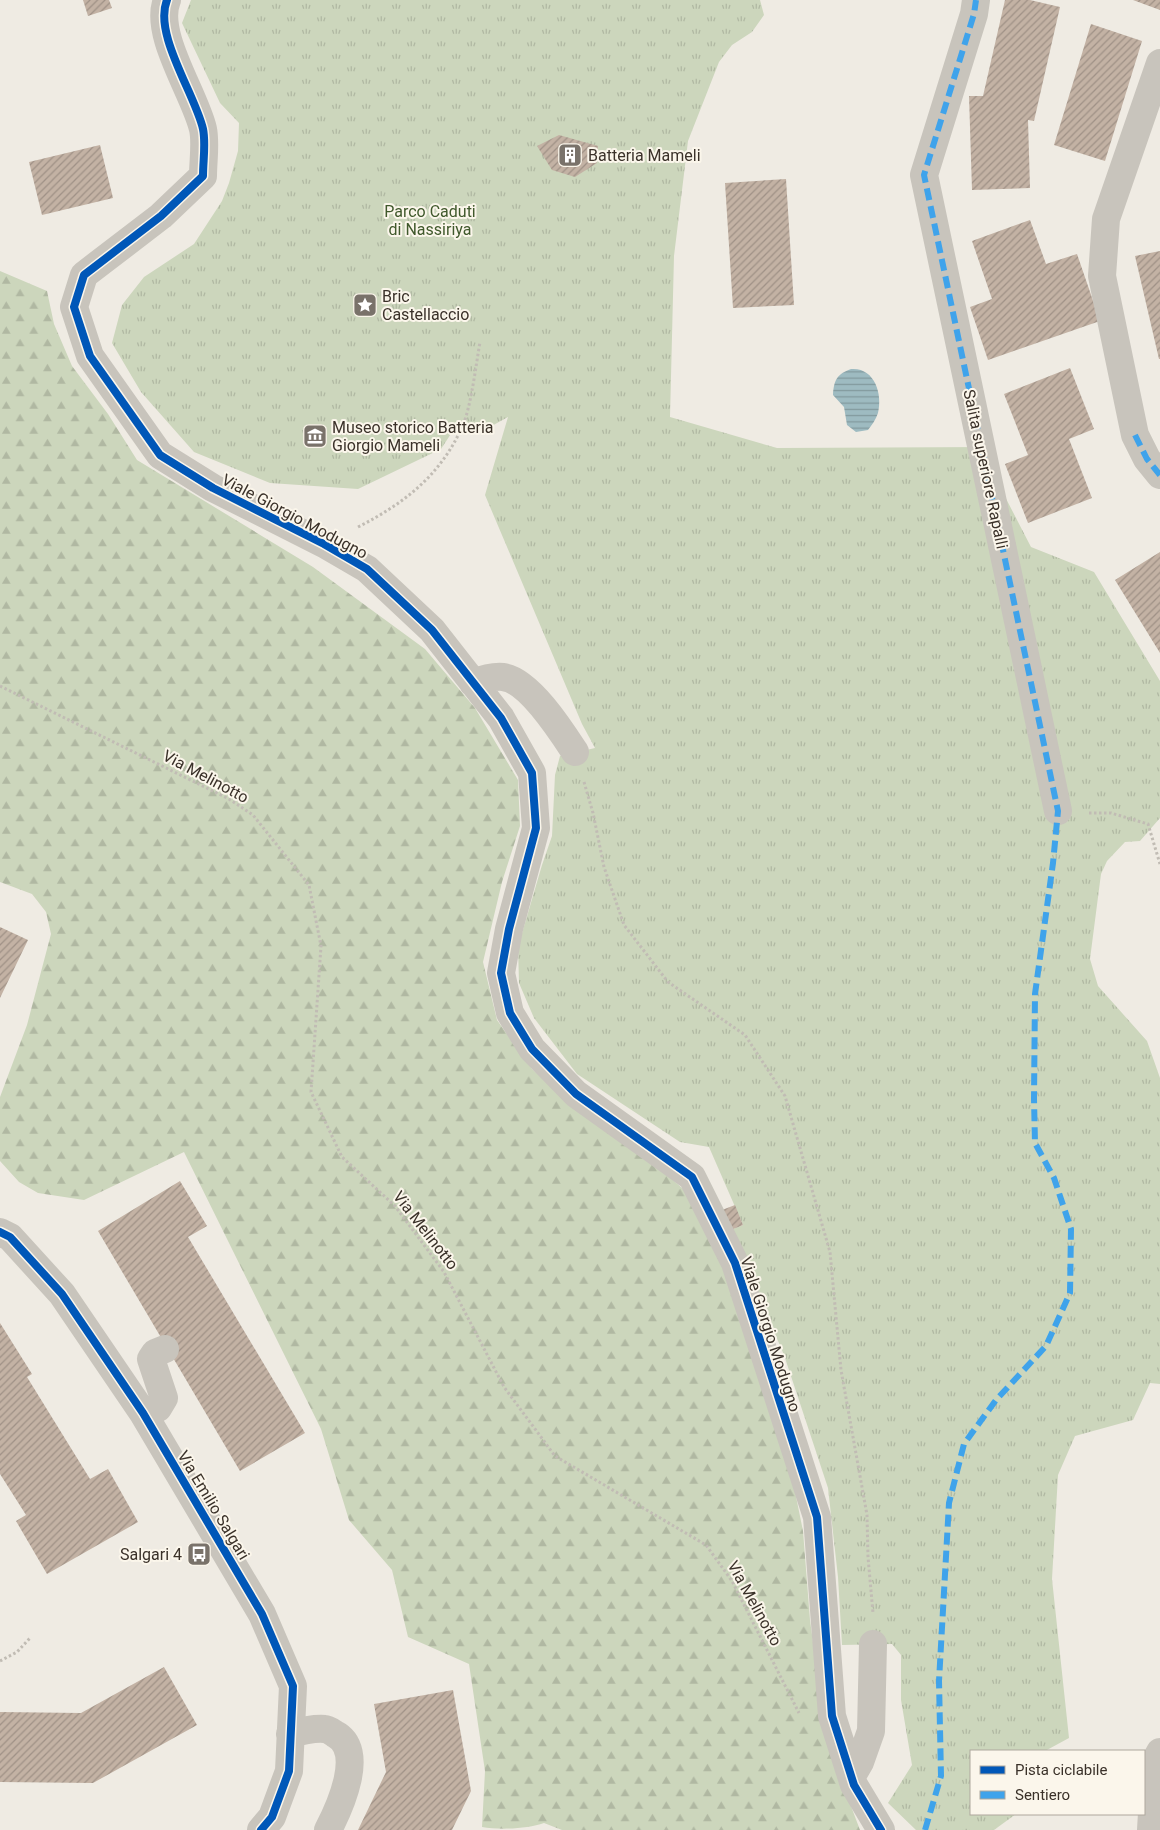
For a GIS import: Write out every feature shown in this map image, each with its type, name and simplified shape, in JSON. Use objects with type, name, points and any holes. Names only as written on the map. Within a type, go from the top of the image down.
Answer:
[{"type":"street","name":"Viale Giorgio Modugno","points":[[167,0],[163,10],[172,52],[203,129],[203,176],[160,216],[84,275],[74,307],[90,356],[160,455],[213,488],[324,544],[367,569],[432,630],[501,718],[532,773],[536,828],[509,929],[501,973],[510,1013],[532,1049],[576,1094],[692,1177],[735,1263],[816,1517],[832,1716],[854,1785],[881,1830]]},
{"type":"street","name":"Salita superiore Rapalli","points":[[976,0],[974,14],[924,175],[1058,812]]},
{"type":"street","points":[[1160,63],[1106,219],[1102,276],[1135,434],[1147,460],[1160,476]]},
{"type":"street","points":[[473,683],[485,678],[505,677],[525,688],[563,734],[575,752]]},
{"type":"street","name":"Via Emilio Salgari","points":[[0,1232],[10,1237],[62,1294],[143,1412],[262,1614],[293,1686],[289,1771],[272,1817],[261,1830]]},
{"type":"street","points":[[143,1412],[158,1408],[164,1398],[151,1359],[155,1353],[165,1349]]},
{"type":"street","points":[[852,1776],[860,1762],[871,1731],[873,1644]]},
{"type":"street","points":[[290,1734],[327,1729],[342,1738],[350,1754],[349,1773],[339,1808],[328,1830]]},
{"type":"street","points":[[1151,1830],[1155,1761],[1160,1752]]},
{"type":"path","points":[[324,544],[383,514],[430,478],[464,424],[480,342]]},
{"type":"path","points":[[575,752],[593,813],[604,866],[624,925],[668,982],[745,1035],[785,1096],[830,1252],[841,1370],[867,1515],[868,1557],[874,1630],[873,1644]]},
{"type":"path","points":[[1058,812],[1111,813],[1148,824],[1160,864]]},
{"type":"path","points":[[0,1661],[17,1652],[30,1637]]},
{"type":"green space","name":"Parco Caduti di Nassiriya","points":[[191,0],[760,0],[764,15],[752,32],[732,45],[719,62],[688,141],[674,256],[670,417],[777,448],[988,447],[1000,487],[1031,547],[1094,572],[1160,681],[1160,818],[1140,841],[1125,842],[1107,861],[1101,874],[1090,959],[1098,986],[1147,1041],[1160,1078],[1160,1384],[1150,1383],[1133,1420],[1075,1436],[1058,1475],[1052,1579],[1069,1738],[1047,1750],[970,1750],[970,1815],[1015,1815],[994,1830],[916,1830],[888,1803],[912,1765],[901,1700],[901,1655],[892,1644],[842,1645],[838,1577],[828,1488],[784,1355],[731,1230],[743,1225],[709,1147],[680,1142],[577,1074],[534,1018],[519,983],[518,947],[552,836],[555,775],[560,756],[595,748],[582,724],[485,495],[508,417],[488,428],[458,423],[441,449],[358,489],[270,483],[194,452],[141,392],[112,343],[122,305],[144,277],[194,244],[222,201],[238,151],[239,123],[220,103],[182,23]]},
{"type":"green space","points":[[0,271],[47,291],[54,324],[72,366],[108,414],[137,460],[313,567],[425,649],[475,708],[518,780],[520,826],[502,882],[483,962],[497,1020],[532,1069],[570,1103],[656,1165],[690,1195],[724,1259],[789,1462],[803,1531],[810,1620],[826,1740],[860,1830],[562,1830],[544,1823],[530,1827],[482,1827],[485,1771],[469,1664],[408,1637],[392,1570],[349,1520],[321,1429],[184,1152],[84,1200],[38,1193],[19,1182],[0,1161],[0,1097],[27,1025],[51,934],[46,912],[32,894],[0,882]]},
{"type":"water","points":[[851,369],[859,369],[866,372],[878,390],[878,413],[868,430],[856,432],[847,425],[844,407],[833,395],[834,385],[839,375]]},
{"type":"building","points":[[83,0],[109,0],[112,8],[88,16]]},
{"type":"building","points":[[1005,0],[1030,0],[1060,7],[1034,121],[1028,120],[1030,188],[972,190],[969,96],[983,96]]},
{"type":"building","points":[[1133,0],[1160,0],[1160,10]]},
{"type":"building","points":[[1091,24],[1142,41],[1105,161],[1054,145]]},
{"type":"building","name":"Batteria Mameli","points":[[559,135],[598,146],[597,163],[575,177],[552,170],[537,146]]},
{"type":"building","points":[[100,145],[113,198],[42,215],[29,162]]},
{"type":"building","points":[[786,179],[794,305],[733,308],[725,183]]},
{"type":"building","points":[[1030,220],[1046,264],[1077,254],[1100,321],[988,360],[970,307],[992,299],[972,241]]},
{"type":"building","points":[[1160,251],[1160,359],[1159,359],[1135,256]]},
{"type":"building","points":[[1070,368],[1094,429],[1069,439],[1092,498],[1028,523],[1005,464],[1028,455],[1004,394]]},
{"type":"building","points":[[1160,552],[1160,653],[1115,580]]},
{"type":"building","points":[[0,927],[28,940],[0,998]]},
{"type":"building","points":[[180,1181],[207,1226],[188,1237],[305,1433],[240,1471],[98,1231]]},
{"type":"building","points":[[735,1205],[743,1225],[731,1230],[722,1210]]},
{"type":"building","points":[[0,1323],[32,1374],[27,1377],[90,1479],[108,1469],[138,1522],[47,1574],[16,1521],[26,1515],[0,1474]]},
{"type":"building","points":[[164,1667],[197,1725],[93,1783],[0,1782],[0,1712],[81,1713]]},
{"type":"building","points":[[453,1690],[471,1791],[452,1830],[358,1830],[386,1772],[374,1704]]},
{"type":"marked path","points":[[925,1830],[941,1776],[939,1681],[949,1503],[964,1444],[996,1400],[1046,1346],[1070,1293],[1071,1229],[1054,1178],[1035,1143],[1035,994],[1053,863],[1058,811],[924,175],[974,14],[976,0]]},
{"type":"marked path","points":[[1135,435],[1147,459],[1160,475]]},
{"type":"cycle path","points":[[167,0],[164,14],[170,47],[199,115],[203,129],[203,176],[161,216],[84,275],[74,307],[90,356],[160,455],[213,488],[324,544],[367,569],[432,630],[501,718],[532,773],[536,828],[509,929],[501,973],[510,1013],[532,1049],[576,1094],[692,1177],[735,1263],[817,1517],[832,1716],[854,1785],[881,1830]]},
{"type":"cycle path","points":[[0,1232],[10,1237],[62,1294],[143,1413],[262,1614],[293,1686],[289,1771],[272,1817],[261,1830]]},
{"type":"place","name":"Batteria Mameli","points":[[570,155]]},
{"type":"place","name":"Bric Castellaccio","points":[[365,305]]},
{"type":"place","name":"Museo storico Batteria Giorgio Mameli","points":[[315,436]]},
{"type":"place","name":"Salgari 4","points":[[199,1554]]}]
